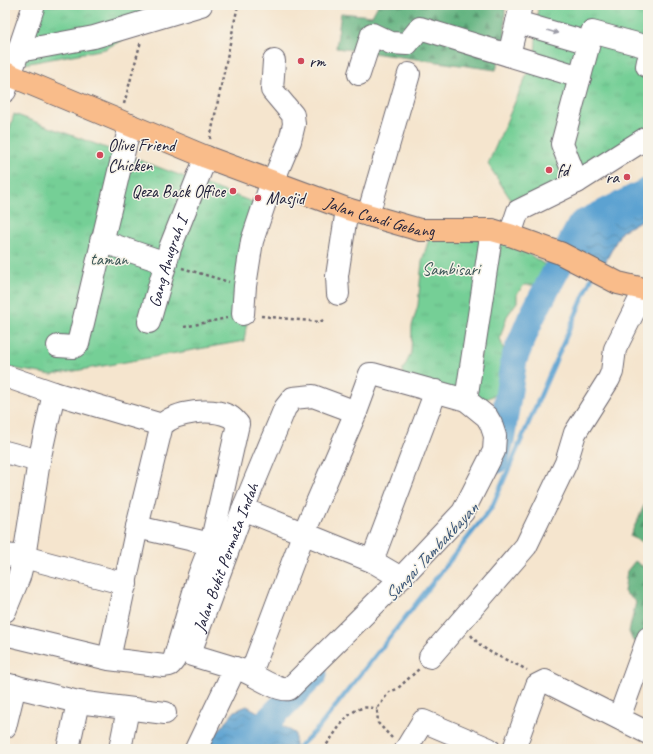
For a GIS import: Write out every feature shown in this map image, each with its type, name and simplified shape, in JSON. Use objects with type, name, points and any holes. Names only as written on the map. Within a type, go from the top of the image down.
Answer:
[{"type":"main road","name":"Jalan Candi Gebang","points":[[7,80],[125,123],[206,158],[347,209],[420,230],[501,233],[560,253],[618,283],[647,290]]},
{"type":"street","points":[[7,80],[20,51],[34,5]]},
{"type":"street","points":[[20,51],[94,37],[201,5]]},
{"type":"street","points":[[509,55],[519,13],[589,43]]},
{"type":"street","points":[[360,74],[372,34],[391,43],[407,44],[420,28],[445,34],[580,77]]},
{"type":"street","points":[[577,182],[562,144],[592,32],[648,58]]},
{"type":"street","points":[[243,314],[245,286],[252,241],[268,193],[290,141],[294,119],[272,90],[274,61]]},
{"type":"street","points":[[368,215],[409,74]]},
{"type":"street","points":[[58,346],[74,347],[78,344],[125,123]]},
{"type":"street","points":[[466,400],[501,233],[518,211],[577,182],[648,137]]},
{"type":"street","name":"Gang Anugrah I","points":[[149,322],[166,263],[206,158]]},
{"type":"street","points":[[338,294],[337,276],[347,209]]},
{"type":"street","points":[[101,241],[166,263]]},
{"type":"street","points":[[430,657],[511,565],[533,534],[566,464],[575,433],[612,372],[615,349],[647,290]]},
{"type":"street","points":[[196,749],[243,671],[356,412],[370,374],[466,400],[487,417],[494,430],[495,444],[491,459],[463,512],[401,578],[289,689],[282,689],[243,671]]},
{"type":"street","points":[[5,376],[54,393],[162,425]]},
{"type":"street","points":[[372,561],[436,391]]},
{"type":"street","points":[[5,611],[19,577],[14,556],[40,461],[54,393]]},
{"type":"street","name":"Jalan Bukit Permata Indah","points":[[243,671],[192,655],[190,653],[243,509],[285,408],[293,398],[313,396],[356,412]]},
{"type":"street","points":[[5,634],[108,659],[164,666],[170,665],[174,660],[211,544],[238,424],[230,416],[204,411],[170,417],[162,425],[108,659]]},
{"type":"street","points":[[5,452],[40,461]]},
{"type":"street","points":[[243,509],[303,535],[372,561],[401,578]]},
{"type":"street","points":[[138,527],[211,544]]},
{"type":"street","points":[[14,556],[126,584]]},
{"type":"street","points":[[619,718],[648,638]]},
{"type":"street","points":[[514,749],[537,685],[544,681],[648,733]]},
{"type":"street","points":[[5,727],[10,685],[78,702],[165,713]]},
{"type":"street","points":[[68,749],[78,702]]},
{"type":"street","points":[[120,749],[128,709]]},
{"type":"street","points":[[406,749],[422,721],[489,749]]},
{"type":"path","points":[[206,158],[238,5]]},
{"type":"path","points":[[125,123],[147,21]]},
{"type":"path","points":[[166,263],[245,286]]},
{"type":"path","points":[[184,327],[243,314],[320,322],[326,318]]},
{"type":"path","points":[[462,621],[479,645],[489,652],[525,668],[544,681]]},
{"type":"path","points":[[406,749],[397,743],[378,723],[377,709],[389,692],[397,689],[430,657]]},
{"type":"path","points":[[323,749],[349,713],[367,706],[377,709]]},
{"type":"green space","points":[[36,5],[206,5],[162,19],[105,49],[13,66]]},
{"type":"green space","points":[[378,5],[505,5],[505,40],[496,70],[336,48],[341,13],[372,16]]},
{"type":"green space","points":[[538,5],[648,5],[648,147],[518,211],[488,164],[535,56]]},
{"type":"green space","name":"taman","points":[[14,114],[266,207],[244,341],[52,375],[5,367],[5,145]]},
{"type":"green space","name":"Sambisari","points":[[488,238],[457,394],[402,381],[403,370],[411,353],[412,326],[418,305],[422,261],[429,239]]},
{"type":"green space","name":"Sambisari","points":[[493,241],[515,245],[550,268],[536,285],[524,285],[517,294],[517,302],[507,316],[500,338],[506,357],[499,392],[478,404],[474,413]]},
{"type":"green space","points":[[648,497],[648,545],[630,536]]},
{"type":"green space","points":[[635,561],[648,570],[648,634],[644,644],[633,641],[629,632],[636,602],[624,592],[627,571]]},
{"type":"water","points":[[648,193],[648,216],[621,232],[600,272],[573,255],[583,227]]},
{"type":"water","points":[[247,706],[295,733],[295,749],[203,749],[235,711]]},
{"type":"waterway","name":"Sungai Tambakbayan","points":[[495,461],[501,440],[514,359],[531,318],[581,224],[648,191]]},
{"type":"waterway","points":[[297,749],[320,726],[492,507],[592,277]]},
{"type":"waterway","name":"Sungai Tambakbayan","points":[[240,749],[314,674]]},
{"type":"place","name":"rm","points":[[301,61]]},
{"type":"place","name":"Olive Friend Chicken","points":[[100,155]]},
{"type":"place","name":"fd","points":[[549,170]]},
{"type":"place","name":"ra","points":[[627,177]]},
{"type":"place","name":"Qeza Back Office","points":[[233,191]]},
{"type":"place","name":"Masjid","points":[[258,198]]}]
